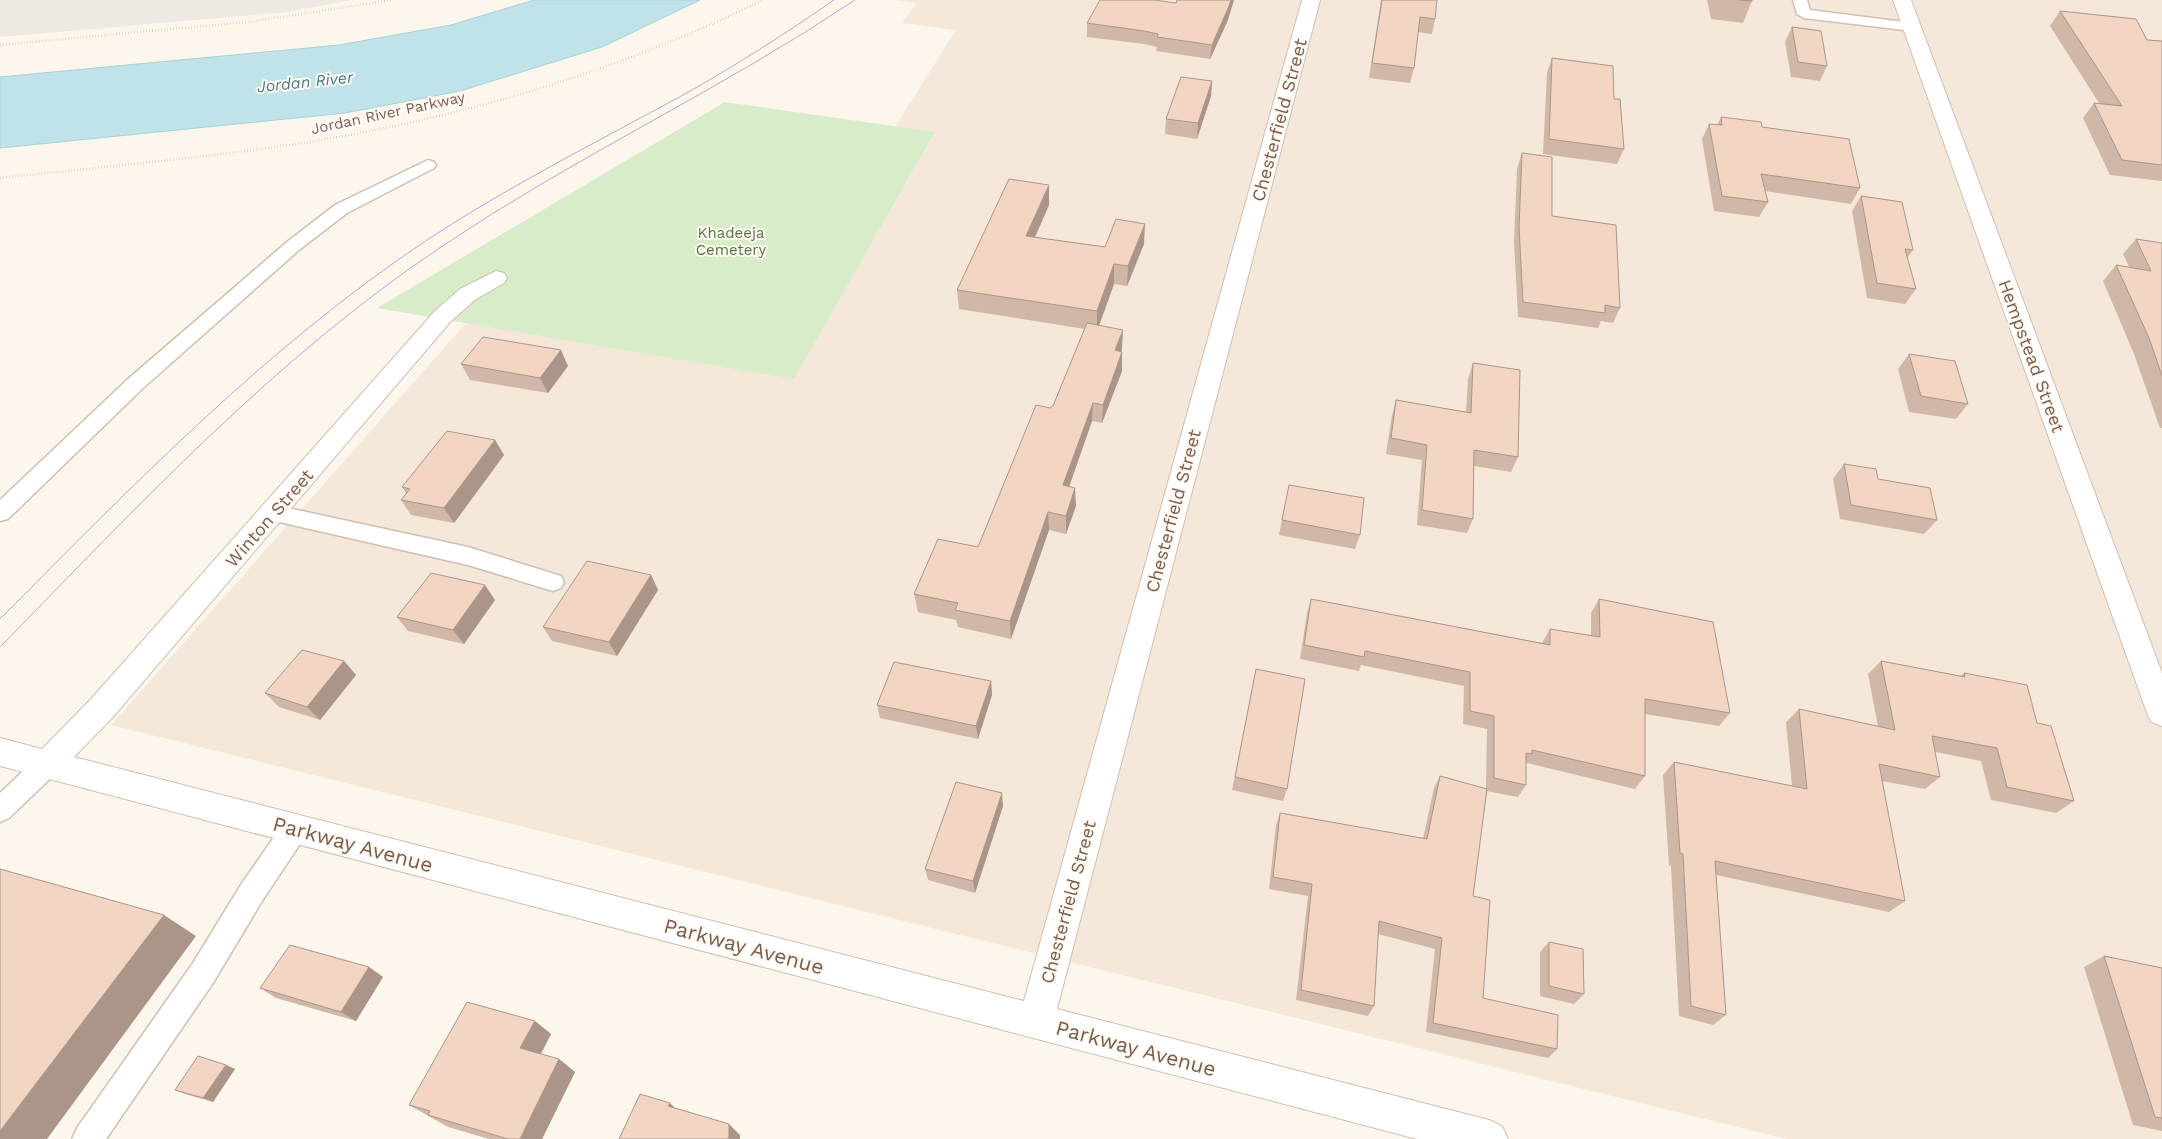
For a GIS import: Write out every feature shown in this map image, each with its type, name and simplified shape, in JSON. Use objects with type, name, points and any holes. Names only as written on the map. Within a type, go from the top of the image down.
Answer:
[{"type":"street","name":"Chesterfield Street","points":[[1036,1022],[1311,0]]},
{"type":"street","name":"Hempstead Street","points":[[1902,0],[2162,713]]},
{"type":"street","name":"Winton Street","points":[[47,764],[102,708],[274,513],[443,316],[468,294],[496,278]]},
{"type":"street","name":"Parkway Avenue","points":[[0,752],[1489,1139]]},
{"type":"lane","points":[[1800,0],[1804,14],[1912,27]]},
{"type":"lane","points":[[0,513],[135,384],[300,241],[340,209],[428,165]]},
{"type":"lane","points":[[274,513],[468,556],[553,582]]},
{"type":"lane","points":[[0,810],[47,764]]},
{"type":"lane","points":[[88,1139],[203,973],[252,892],[295,829]]},
{"type":"path","points":[[0,45],[340,11],[393,0]]},
{"type":"path","name":"Jordan River Parkway","points":[[0,178],[297,143],[434,117],[565,80],[685,38],[763,0]]},
{"type":"shaded area","points":[[0,0],[352,0],[287,12],[0,37]]},
{"type":"shaded area","points":[[893,0],[2162,0],[2162,1139],[1786,1139],[111,725],[466,323],[794,378],[935,133],[895,127],[956,30],[902,23],[917,3]]},
{"type":"green space","name":"Khadeeja Cemetery","points":[[725,102],[935,132],[794,379],[377,308]]},
{"type":"water","name":"Jordan River","points":[[534,0],[700,0],[602,47],[460,91],[345,113],[0,148],[0,77],[339,45],[451,25]]},
{"type":"building","points":[[1100,0],[1154,0],[1176,3],[1177,0],[1231,0],[1212,45],[1157,37],[1158,34],[1144,31],[1087,23]]},
{"type":"building","points":[[1382,0],[1437,0],[1435,19],[1420,17],[1414,68],[1372,63]]},
{"type":"building","points":[[2060,11],[2136,19],[2147,40],[2162,41],[2162,165],[2122,160],[2094,103],[2122,106]]},
{"type":"building","points":[[1792,27],[1821,31],[1827,66],[1798,62]]},
{"type":"building","points":[[1552,58],[1613,66],[1614,99],[1620,99],[1624,149],[1549,139]]},
{"type":"building","points":[[1181,77],[1212,81],[1198,123],[1166,119]]},
{"type":"building","points":[[1721,117],[1761,122],[1762,127],[1849,139],[1860,188],[1761,174],[1768,202],[1722,196],[1709,124],[1722,125]]},
{"type":"building","points":[[1522,153],[1552,157],[1552,216],[1616,225],[1620,308],[1605,305],[1605,313],[1523,302],[1519,227]]},
{"type":"building","points":[[1009,179],[1049,185],[1026,236],[1105,247],[1116,219],[1145,224],[1128,266],[1114,264],[1097,311],[957,290]]},
{"type":"building","points":[[1861,196],[1902,202],[1913,250],[1905,249],[1916,289],[1877,283]]},
{"type":"building","points":[[2136,239],[2162,243],[2162,376],[2149,338],[2116,265],[2151,271]]},
{"type":"building","points":[[1087,323],[1123,330],[1115,350],[1122,352],[1103,405],[1093,403],[1063,485],[1075,488],[1066,516],[1048,512],[1010,621],[955,610],[958,603],[914,594],[938,539],[978,547],[1036,405],[1050,408],[1053,406]]},
{"type":"building","points":[[483,337],[561,350],[540,378],[461,364]]},
{"type":"building","points":[[1909,354],[1955,361],[1968,404],[1921,396]]},
{"type":"building","points":[[1473,363],[1520,370],[1518,457],[1474,450],[1473,519],[1422,510],[1427,445],[1391,438],[1396,400],[1471,413]]},
{"type":"building","points":[[447,431],[495,440],[444,508],[401,500],[410,489],[402,487]]},
{"type":"building","points":[[1844,464],[1876,469],[1878,479],[1930,488],[1937,520],[1851,505]]},
{"type":"building","points":[[1289,485],[1364,498],[1360,535],[1282,520]]},
{"type":"building","points":[[587,561],[651,575],[609,642],[543,627]]},
{"type":"building","points":[[431,573],[485,585],[453,630],[397,617]]},
{"type":"building","points":[[1311,599],[1550,645],[1550,629],[1600,637],[1599,599],[1713,622],[1730,713],[1645,699],[1645,776],[1532,750],[1532,754],[1526,753],[1526,785],[1494,778],[1494,716],[1470,711],[1470,672],[1365,651],[1364,657],[1304,645]]},
{"type":"building","points":[[302,650],[344,661],[307,707],[265,693]]},
{"type":"building","points":[[1881,661],[1965,677],[1964,673],[2027,685],[2037,723],[2051,726],[2074,801],[2007,787],[1997,748],[1932,736],[1940,777],[1879,764],[1905,901],[1715,861],[1726,1015],[1691,1006],[1683,854],[1680,853],[1674,762],[1807,789],[1799,709],[1895,730]]},
{"type":"building","points":[[894,662],[991,681],[976,726],[877,705]]},
{"type":"building","points":[[1256,669],[1305,679],[1287,789],[1235,777]]},
{"type":"building","points":[[1440,776],[1487,789],[1473,896],[1490,900],[1483,998],[1558,1015],[1557,1049],[1433,1023],[1442,938],[1379,921],[1374,1006],[1301,990],[1312,884],[1273,877],[1280,813],[1427,839]]},
{"type":"building","points":[[956,782],[1002,793],[973,881],[925,869]]},
{"type":"building","points":[[0,869],[164,915],[0,1131]]},
{"type":"building","points":[[1549,942],[1583,949],[1584,994],[1549,986]]},
{"type":"building","points":[[290,945],[369,967],[341,1012],[260,988]]},
{"type":"building","points":[[2104,956],[2162,968],[2162,1118],[2155,1117]]},
{"type":"building","points":[[467,1002],[535,1021],[520,1048],[559,1059],[520,1139],[508,1139],[428,1115],[430,1111],[409,1105]]},
{"type":"building","points":[[198,1056],[226,1065],[203,1098],[175,1090]]},
{"type":"building","points":[[640,1094],[670,1103],[668,1106],[729,1124],[729,1137],[728,1139],[619,1139]]},
{"type":"tram line","points":[[0,619],[204,419],[257,371],[368,281],[458,220],[702,84],[760,49],[834,0]]},
{"type":"tram line","points":[[0,647],[210,435],[322,336],[380,290],[491,214],[752,64],[855,0]]}]
